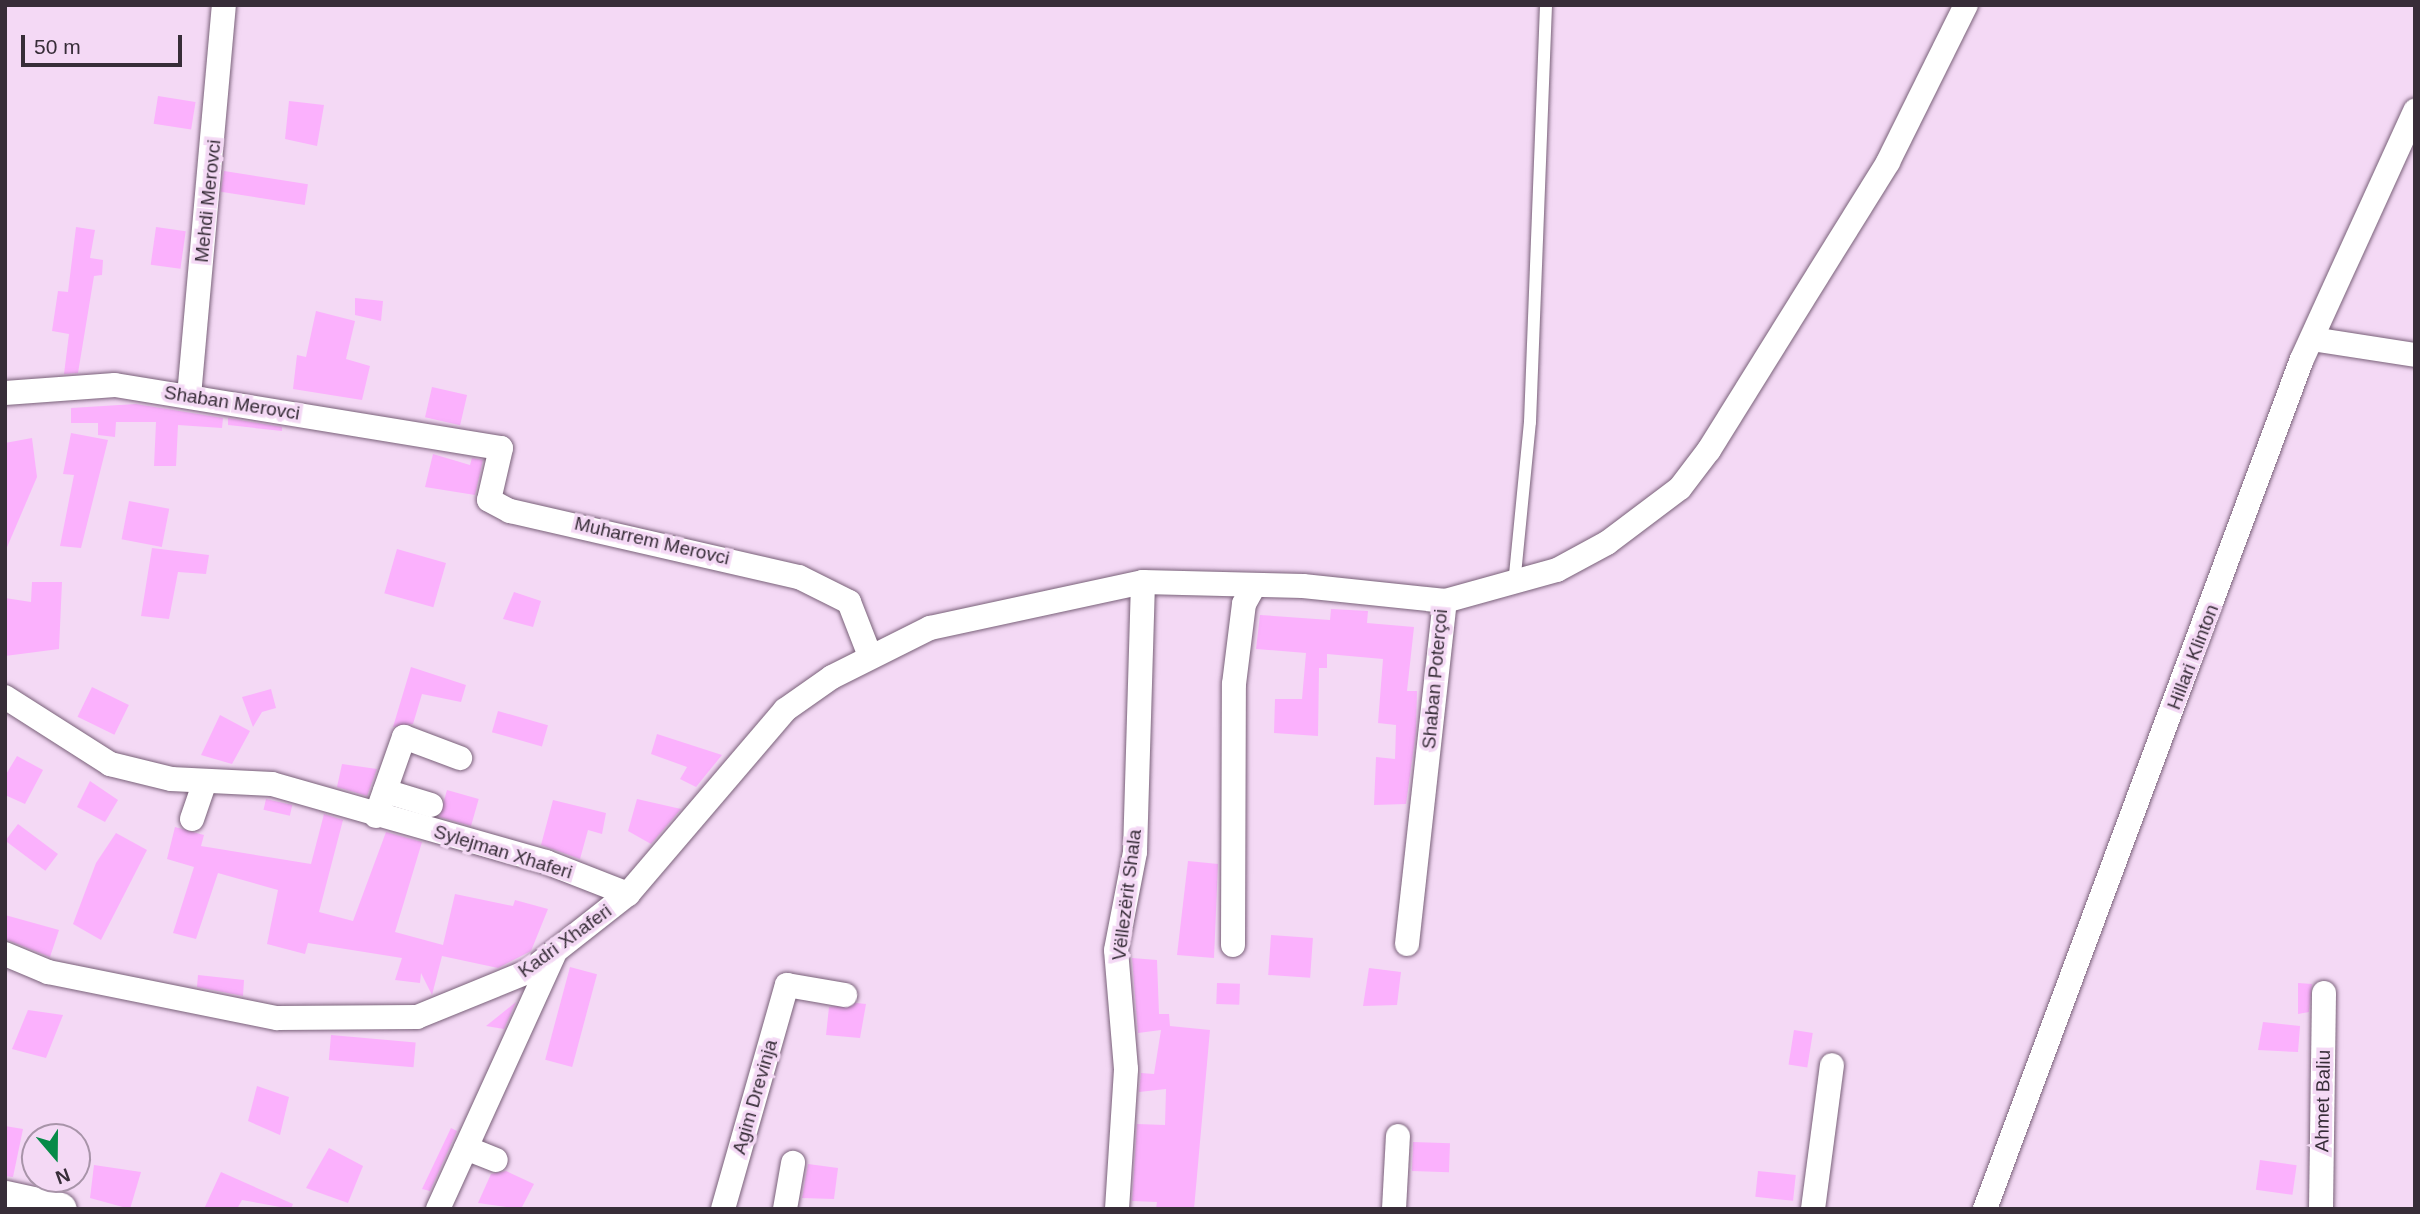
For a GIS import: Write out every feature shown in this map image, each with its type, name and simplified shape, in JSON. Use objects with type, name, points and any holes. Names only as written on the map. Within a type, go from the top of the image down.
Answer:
[{"type":"street","name":"Mehdi Merovci","points":[[189,396],[223,5]]},
{"type":"street","points":[[1445,601],[1514,585],[1607,542],[1680,488],[1888,162],[1966,5]]},
{"type":"street","name":"Hillari Klinton","points":[[1985,1209],[2312,339],[2415,111]]},
{"type":"street","points":[[2312,339],[2415,355]]},
{"type":"street","name":"Shaban Merovci","points":[[5,393],[115,385],[459,437]]},
{"type":"street","name":"Muharrem Merovci","points":[[459,437],[501,448],[489,500],[510,511],[799,577],[849,602],[870,656]]},
{"type":"street","name":"Shaban Poterçoi","points":[[870,656],[930,628],[1143,582],[1254,586],[1445,601],[1407,944]]},
{"type":"street","name":"Vëllezërit Shala","points":[[1117,1209],[1126,1069],[1116,950],[1135,852],[1143,582]]},
{"type":"street","points":[[1233,945],[1234,684],[1244,604],[1254,586]]},
{"type":"street","name":"Kadri Xhaferi","points":[[5,954],[48,972],[193,1005],[277,1018],[417,1017],[465,1003],[555,951],[628,894],[785,710],[870,656]]},
{"type":"street","name":"Sylejman Xhaferi","points":[[5,697],[110,764],[205,782],[272,783],[376,816],[547,862],[628,894]]},
{"type":"street","points":[[376,816],[404,737],[460,758]]},
{"type":"street","points":[[192,819],[205,782]]},
{"type":"street","points":[[385,791],[431,805]]},
{"type":"street","points":[[438,1209],[555,951]]},
{"type":"street","name":"Agim Drevinja","points":[[723,1209],[787,985],[845,995]]},
{"type":"street","name":"Ahmet Baliu","points":[[2321,1209],[2324,993]]},
{"type":"street","points":[[1813,1209],[1832,1065]]},
{"type":"street","points":[[1394,1209],[1398,1136]]},
{"type":"street","points":[[466,1148],[496,1160]]},
{"type":"street","points":[[785,1209],[793,1163]]},
{"type":"street","points":[[5,1197],[60,1209]]},
{"type":"lane","points":[[1514,585],[1530,422],[1546,5]]},
{"type":"building","points":[[158,96],[196,102],[191,130],[154,124]]},
{"type":"building","points":[[289,101],[324,105],[317,146],[285,139]]},
{"type":"building","points":[[224,171],[308,184],[305,205],[221,192]]},
{"type":"building","points":[[76,227],[95,230],[90,258],[103,260],[102,275],[94,276],[78,373],[64,374],[69,334],[52,331],[58,291],[68,292]]},
{"type":"building","points":[[156,227],[186,231],[180,269],[151,265]]},
{"type":"building","points":[[355,298],[383,301],[381,321],[355,315]]},
{"type":"building","points":[[316,311],[355,321],[346,359],[370,366],[362,400],[293,389],[297,355],[306,357]]},
{"type":"building","points":[[432,387],[467,395],[460,425],[425,417]]},
{"type":"building","points":[[136,404],[223,418],[222,428],[178,425],[176,466],[154,466],[156,422],[116,422],[115,437],[98,435],[98,423],[71,423],[71,408]]},
{"type":"building","points":[[228,418],[282,427],[282,431],[228,425]]},
{"type":"building","points":[[71,433],[108,440],[81,548],[60,546],[74,475],[63,474]]},
{"type":"building","points":[[32,438],[37,477],[5,552],[5,443]]},
{"type":"building","points":[[433,454],[470,465],[472,458],[483,460],[475,495],[425,487]]},
{"type":"building","points":[[129,501],[169,509],[162,547],[122,539]]},
{"type":"building","points":[[152,548],[209,555],[206,574],[178,572],[169,619],[141,616]]},
{"type":"building","points":[[397,549],[446,563],[433,607],[384,593]]},
{"type":"building","points":[[32,582],[62,582],[59,649],[5,656],[5,598],[31,602]]},
{"type":"building","points":[[514,592],[541,601],[533,627],[503,619]]},
{"type":"building","points":[[1331,609],[1368,611],[1367,623],[1414,627],[1407,691],[1417,691],[1416,732],[1406,804],[1374,805],[1376,757],[1395,759],[1396,725],[1378,723],[1383,659],[1327,654],[1327,668],[1319,668],[1318,736],[1274,733],[1275,699],[1302,699],[1306,653],[1256,649],[1260,615],[1330,620]]},
{"type":"building","points":[[411,667],[466,685],[461,702],[422,694],[413,724],[393,727]]},
{"type":"building","points":[[92,687],[129,705],[114,735],[78,717]]},
{"type":"building","points":[[271,689],[276,708],[262,712],[253,727],[242,697]]},
{"type":"building","points":[[498,711],[548,725],[542,746],[492,732]]},
{"type":"building","points":[[220,715],[250,731],[232,764],[201,755]]},
{"type":"building","points":[[657,734],[722,755],[696,787],[680,779],[687,767],[651,754]]},
{"type":"building","points":[[17,756],[43,770],[25,804],[5,795],[5,776]]},
{"type":"building","points":[[342,764],[377,769],[367,796],[337,787]]},
{"type":"building","points":[[90,781],[118,800],[105,822],[77,807]]},
{"type":"building","points":[[447,790],[479,799],[471,826],[439,817]]},
{"type":"building","points":[[266,799],[292,805],[290,816],[264,810]]},
{"type":"building","points":[[637,799],[681,809],[651,844],[628,831]]},
{"type":"building","points":[[553,800],[606,813],[602,834],[588,830],[580,859],[541,845]]},
{"type":"building","points":[[324,814],[343,820],[319,912],[353,921],[386,832],[422,842],[395,932],[443,945],[455,894],[513,906],[515,900],[548,909],[531,951],[498,968],[442,956],[432,995],[421,973],[420,983],[395,980],[402,958],[308,943],[305,954],[267,944],[278,890],[218,873],[196,939],[173,933],[194,867],[167,859],[175,827],[204,835],[201,846],[311,864]]},
{"type":"building","points":[[18,824],[58,854],[45,871],[5,841]]},
{"type":"building","points":[[116,833],[147,850],[101,940],[73,924],[96,863]]},
{"type":"building","points":[[1188,861],[1218,864],[1214,958],[1177,955]]},
{"type":"building","points":[[5,915],[59,930],[50,957],[5,939]]},
{"type":"building","points":[[1271,935],[1313,938],[1310,978],[1268,975]]},
{"type":"building","points":[[1132,958],[1157,960],[1159,1014],[1169,1014],[1170,1026],[1210,1030],[1194,1209],[1156,1209],[1157,1202],[1132,1201],[1137,1124],[1165,1125],[1166,1089],[1139,1092],[1141,1073],[1154,1074],[1161,1030],[1138,1033]]},
{"type":"building","points":[[570,967],[597,974],[572,1067],[545,1060]]},
{"type":"building","points":[[1369,968],[1401,972],[1397,1005],[1363,1006]]},
{"type":"building","points":[[198,975],[244,980],[243,996],[197,987]]},
{"type":"building","points":[[1217,983],[1240,984],[1239,1005],[1216,1004]]},
{"type":"building","points":[[2298,983],[2312,984],[2309,1012],[2298,1014]]},
{"type":"building","points":[[516,1002],[504,1029],[486,1026]]},
{"type":"building","points":[[866,1004],[860,1038],[826,1035],[829,1007]]},
{"type":"building","points":[[28,1010],[63,1015],[46,1058],[12,1049]]},
{"type":"building","points":[[2263,1022],[2300,1026],[2298,1052],[2258,1050]]},
{"type":"building","points":[[1794,1030],[1813,1033],[1807,1068],[1789,1065]]},
{"type":"building","points":[[331,1035],[416,1042],[413,1067],[329,1060]]},
{"type":"building","points":[[257,1086],[289,1097],[280,1135],[248,1121]]},
{"type":"building","points":[[5,1126],[21,1129],[21,1139],[13,1177],[5,1176]]},
{"type":"building","points":[[451,1128],[457,1131],[430,1191],[422,1189]]},
{"type":"building","points":[[1413,1142],[1450,1143],[1449,1172],[1412,1171]]},
{"type":"building","points":[[329,1148],[363,1166],[348,1203],[306,1188]]},
{"type":"building","points":[[2260,1160],[2297,1165],[2292,1195],[2256,1190]]},
{"type":"building","points":[[808,1164],[838,1168],[834,1199],[802,1198]]},
{"type":"building","points":[[94,1165],[141,1172],[130,1209],[90,1198]]},
{"type":"building","points":[[506,1171],[534,1184],[521,1209],[478,1203],[491,1174]]},
{"type":"building","points":[[1758,1171],[1796,1175],[1793,1201],[1755,1197]]},
{"type":"building","points":[[221,1172],[293,1204],[291,1209],[242,1200],[237,1209],[204,1209]]}]
